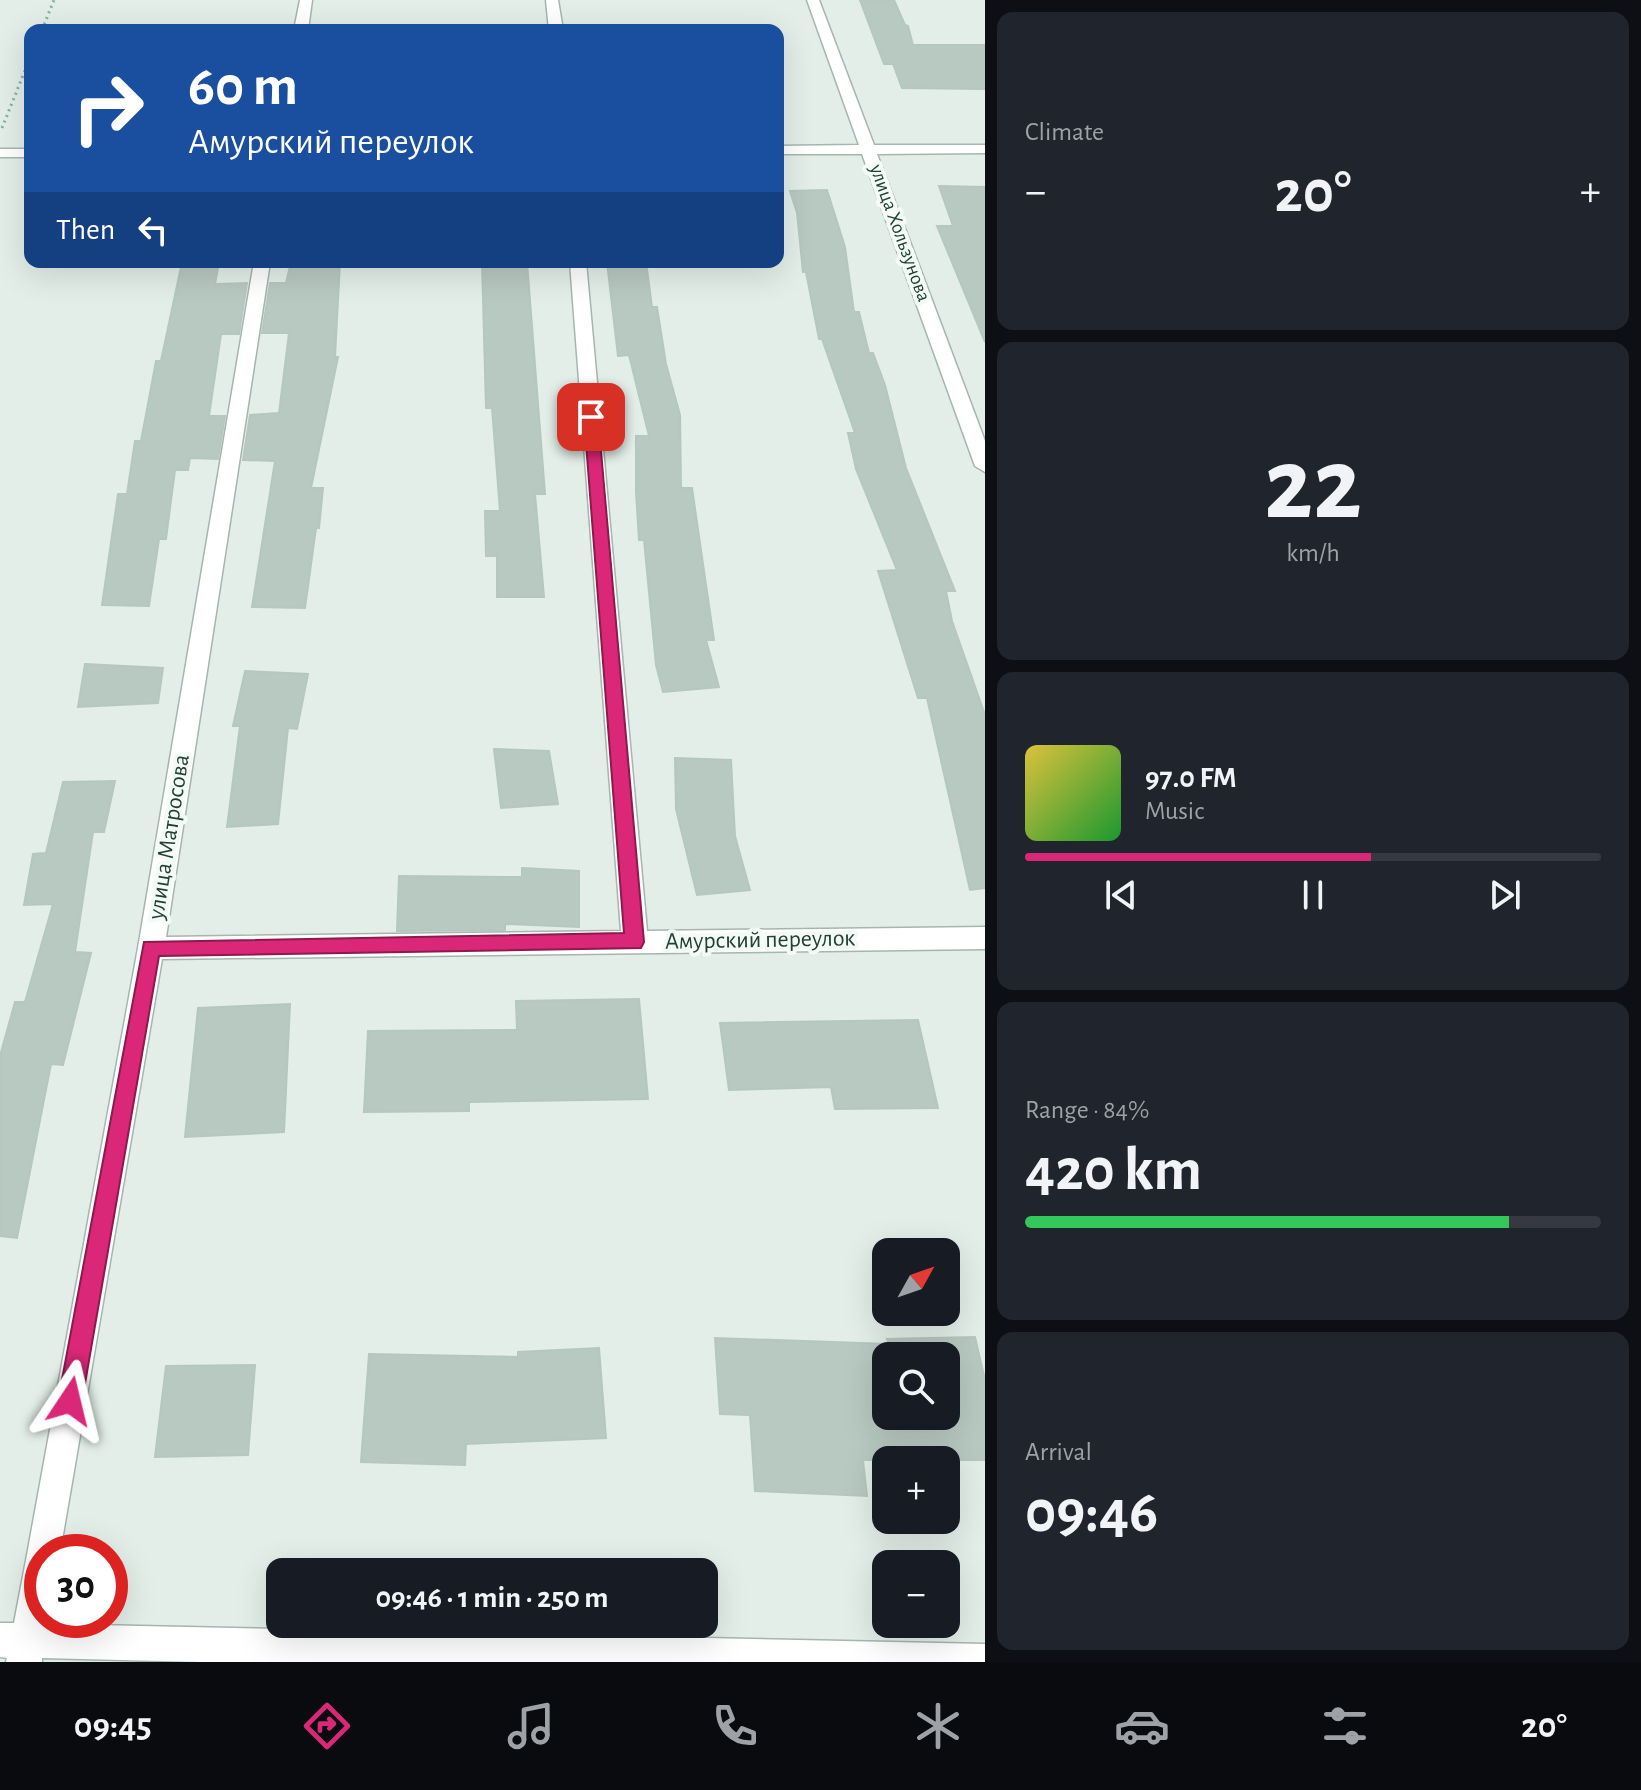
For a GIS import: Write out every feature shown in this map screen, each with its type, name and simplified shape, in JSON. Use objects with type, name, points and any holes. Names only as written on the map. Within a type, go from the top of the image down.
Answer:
[{"type":"street","points":[[302,24],[306,0]]},
{"type":"street","points":[[552,0],[555,24]]},
{"type":"street","name":"улица Хользунова","points":[[813,0],[985,466]]},
{"type":"street","points":[[784,150],[985,149]]},
{"type":"street","points":[[0,153],[24,153]]},
{"type":"street","name":"улица Матросова","points":[[46,1534],[151,948],[261,268]]},
{"type":"street","points":[[579,268],[635,942]]},
{"type":"street","name":"Амурский переулок","points":[[151,948],[985,938]]},
{"type":"street","points":[[24,1623],[17,1648],[985,1662]]},
{"type":"path","points":[[44,24],[54,0]]},
{"type":"path","points":[[0,131],[24,73]]},
{"type":"building","points":[[860,0],[894,0],[908,26],[913,45],[985,45],[985,89],[902,88],[893,64],[884,64]]},
{"type":"building","points":[[939,186],[985,187],[985,342],[937,226],[953,226]]},
{"type":"building","points":[[827,190],[845,247],[854,312],[859,312],[869,353],[873,353],[885,385],[906,468],[955,591],[946,591],[952,621],[985,715],[985,888],[970,890],[927,698],[918,698],[878,571],[897,570],[856,469],[848,433],[855,433],[822,339],[819,339],[806,272],[803,272],[797,213],[790,191]]},
{"type":"building","points":[[181,268],[218,268],[215,284],[247,283],[239,334],[221,334],[209,416],[225,416],[218,459],[190,458],[188,470],[175,470],[166,539],[159,539],[149,606],[102,605],[118,494],[127,494],[135,441],[141,441],[156,361],[161,361]]},
{"type":"building","points":[[290,268],[340,268],[335,357],[338,357],[311,488],[323,488],[305,608],[252,607],[275,461],[243,460],[250,415],[279,413],[289,333],[262,333],[270,283],[286,283]]},
{"type":"building","points":[[482,268],[527,268],[545,494],[535,494],[544,597],[497,597],[497,556],[486,556],[485,511],[500,511],[492,408],[486,408]]},
{"type":"building","points":[[608,268],[647,268],[652,307],[657,307],[666,364],[680,415],[681,488],[692,488],[714,640],[706,640],[719,687],[663,692],[656,665],[644,540],[639,540],[636,492],[636,436],[649,436],[629,355],[618,356]]},
{"type":"building","points":[[85,664],[163,668],[158,703],[78,707]]},
{"type":"building","points":[[245,671],[308,674],[297,729],[288,728],[278,824],[227,827],[240,726],[233,726]]},
{"type":"building","points":[[494,749],[549,751],[558,804],[501,808]]},
{"type":"building","points":[[675,758],[731,760],[735,836],[750,890],[697,895],[676,809]]},
{"type":"building","points":[[115,781],[104,832],[93,832],[75,952],[91,953],[63,1065],[51,1064],[17,1238],[0,1236],[0,1056],[15,1002],[25,1002],[53,904],[24,905],[33,854],[46,853],[63,782]]},
{"type":"building","points":[[522,868],[579,871],[579,927],[505,924],[505,930],[397,931],[399,876],[522,877]]},
{"type":"building","points":[[639,999],[648,1099],[469,1102],[469,1111],[364,1112],[368,1031],[517,1030],[516,1001]]},
{"type":"building","points":[[290,1004],[284,1132],[185,1137],[198,1008]]},
{"type":"building","points":[[918,1020],[938,1108],[835,1109],[831,1087],[729,1090],[720,1023]]},
{"type":"building","points":[[975,1337],[985,1380],[985,1460],[960,1460],[960,1446],[872,1446],[872,1460],[863,1460],[867,1496],[755,1491],[750,1415],[720,1414],[715,1338],[872,1343],[872,1430],[960,1430],[960,1342],[888,1342],[887,1339]]},
{"type":"building","points":[[599,1348],[606,1438],[466,1444],[465,1465],[361,1462],[369,1354],[518,1357],[518,1352]]},
{"type":"building","points":[[255,1365],[248,1455],[155,1457],[166,1366]]},
{"type":"route","points":[[70,1401],[151,948],[635,942],[591,417]]}]
